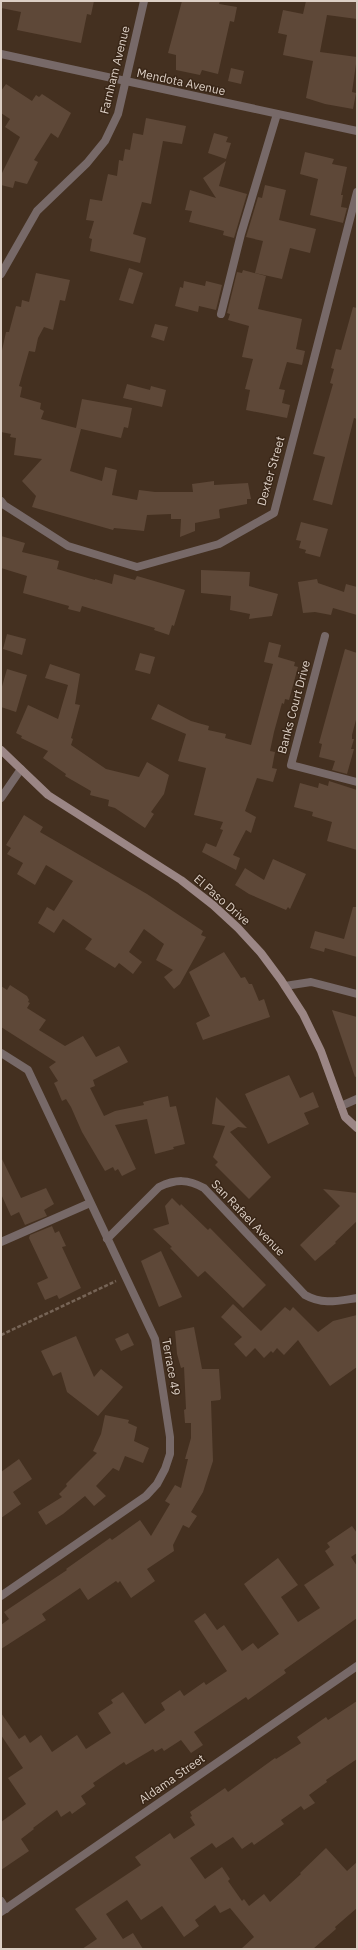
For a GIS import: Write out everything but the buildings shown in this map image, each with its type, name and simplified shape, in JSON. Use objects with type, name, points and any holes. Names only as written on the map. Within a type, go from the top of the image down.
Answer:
[{"type":"street","name":"Farnham Avenue","points":[[1,274],[37,211],[87,163],[105,142],[118,114],[144,1]]},
{"type":"street","name":"Mendota Avenue","points":[[1,54],[357,131]]},
{"type":"street","points":[[221,314],[241,234],[277,114]]},
{"type":"street","name":"Dexter Street","points":[[1,501],[4,505],[68,546],[137,567],[219,544],[274,513],[357,192]]},
{"type":"street","name":"Banks Court Drive","points":[[325,636],[291,765],[357,782]]},
{"type":"street","name":"El Paso Drive","points":[[1,750],[48,795],[181,880],[213,904],[238,928],[261,953],[303,1014],[321,1052],[345,1117],[357,1128]]},
{"type":"street","points":[[1,798],[21,769]]},
{"type":"street","points":[[285,986],[311,982],[357,994]]},
{"type":"street","name":"Terrace 49","points":[[1,1053],[28,1070],[154,1339],[170,1437],[170,1454],[165,1469],[157,1484],[146,1496],[1,1596]]},
{"type":"street","points":[[341,1106],[357,1099]]},
{"type":"street","name":"San Rafael Avenue","points":[[107,1239],[159,1187],[170,1182],[182,1180],[194,1183],[204,1188],[305,1295],[316,1301],[331,1302],[357,1298]]},
{"type":"street","points":[[1,1242],[90,1203]]},
{"type":"street","name":"Aldama Street","points":[[4,1910],[357,1666]]},
{"type":"street","points":[[1,1901],[4,1910]]},
{"type":"path","points":[[1,1335],[125,1276]]}]
